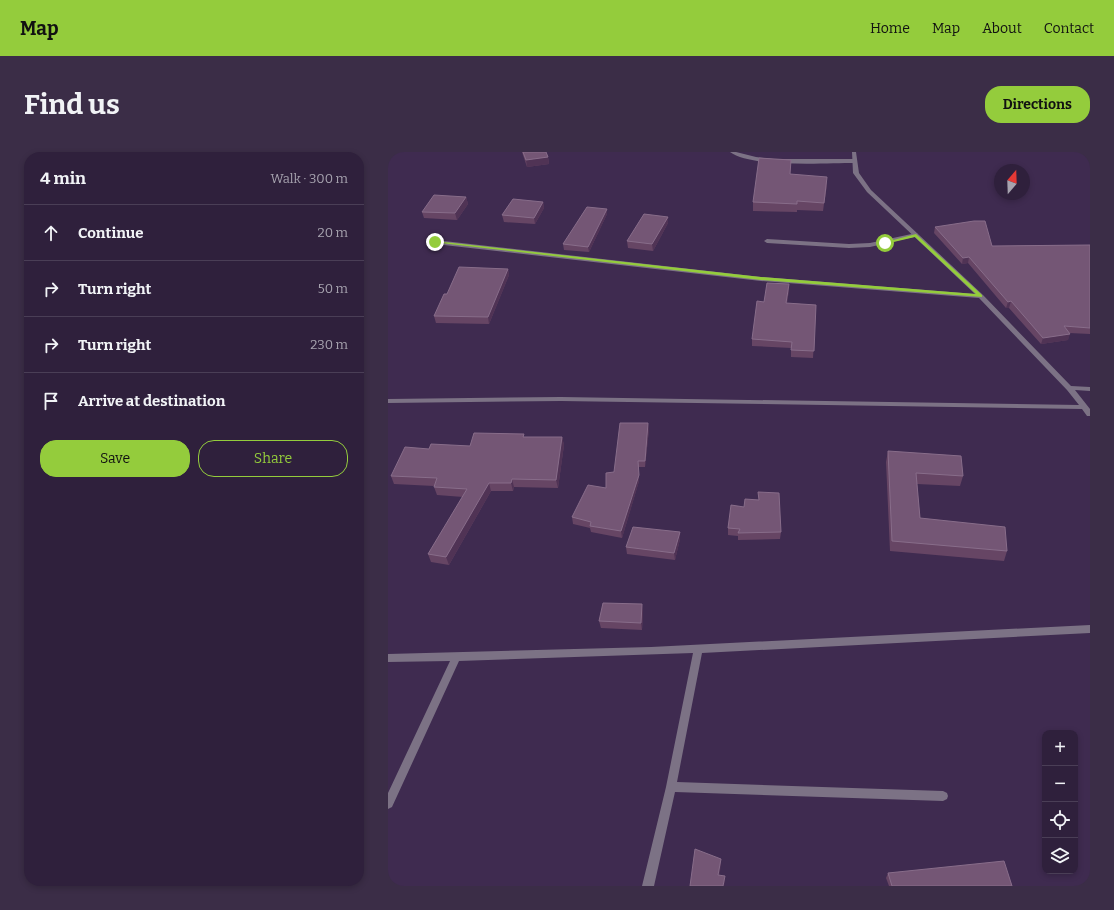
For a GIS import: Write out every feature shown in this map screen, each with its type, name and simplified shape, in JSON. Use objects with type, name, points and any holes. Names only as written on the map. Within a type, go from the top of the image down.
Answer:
[{"type":"street","points":[[732,152],[752,158],[854,161]]},
{"type":"street","points":[[854,152],[856,173],[869,191],[980,296],[1069,388],[1090,414]]},
{"type":"street","points":[[767,241],[849,246],[870,245],[916,236]]},
{"type":"street","points":[[435,242],[761,279],[980,296]]},
{"type":"street","points":[[1069,388],[1090,390]]},
{"type":"street","points":[[388,401],[561,399],[1083,407]]},
{"type":"street","points":[[388,658],[698,649],[1090,629]]},
{"type":"street","points":[[648,886],[671,787],[698,649]]},
{"type":"street","points":[[388,804],[456,657]]},
{"type":"street","points":[[671,787],[943,796]]},
{"type":"building","points":[[523,152],[546,152],[548,157],[526,160]]},
{"type":"building","points":[[759,158],[791,160],[790,174],[827,177],[824,203],[797,201],[797,204],[753,202]]},
{"type":"building","points":[[434,195],[466,197],[455,213],[422,212]]},
{"type":"building","points":[[513,199],[543,202],[534,218],[502,215]]},
{"type":"building","points":[[587,207],[607,209],[588,247],[563,244]]},
{"type":"building","points":[[644,214],[668,217],[652,244],[627,241]]},
{"type":"building","points":[[974,221],[985,221],[992,246],[1090,245],[1090,328],[1064,326],[1070,334],[1043,338],[1011,301],[1008,302],[969,257],[963,258],[935,227]]},
{"type":"building","points":[[459,267],[508,269],[488,317],[434,316],[444,294],[447,294]]},
{"type":"building","points":[[767,283],[789,284],[786,303],[816,305],[814,351],[791,350],[792,342],[752,339],[757,301],[764,302]]},
{"type":"building","points":[[620,423],[648,423],[645,461],[638,461],[639,475],[621,531],[590,526],[591,522],[572,517],[588,485],[606,488],[606,473],[614,472]]},
{"type":"building","points":[[474,433],[524,434],[523,437],[562,437],[556,480],[512,479],[511,483],[489,483],[446,557],[428,554],[467,489],[434,487],[437,478],[391,476],[405,447],[429,449],[431,444],[470,446]]},
{"type":"building","points":[[888,451],[961,456],[963,476],[916,473],[920,518],[1005,527],[1007,551],[892,541]]},
{"type":"building","points":[[758,492],[779,493],[781,532],[738,533],[740,529],[728,528],[731,505],[744,507],[745,499],[759,500]]},
{"type":"building","points":[[633,527],[680,532],[674,553],[626,547]]},
{"type":"building","points":[[603,603],[642,604],[641,623],[599,621]]},
{"type":"building","points":[[695,849],[721,859],[718,875],[725,876],[723,886],[690,886]]},
{"type":"building","points":[[1004,861],[1012,886],[892,886],[888,873]]},
{"type":"route","points":[[435,242],[761,279],[980,296],[916,236],[885,243]]}]
